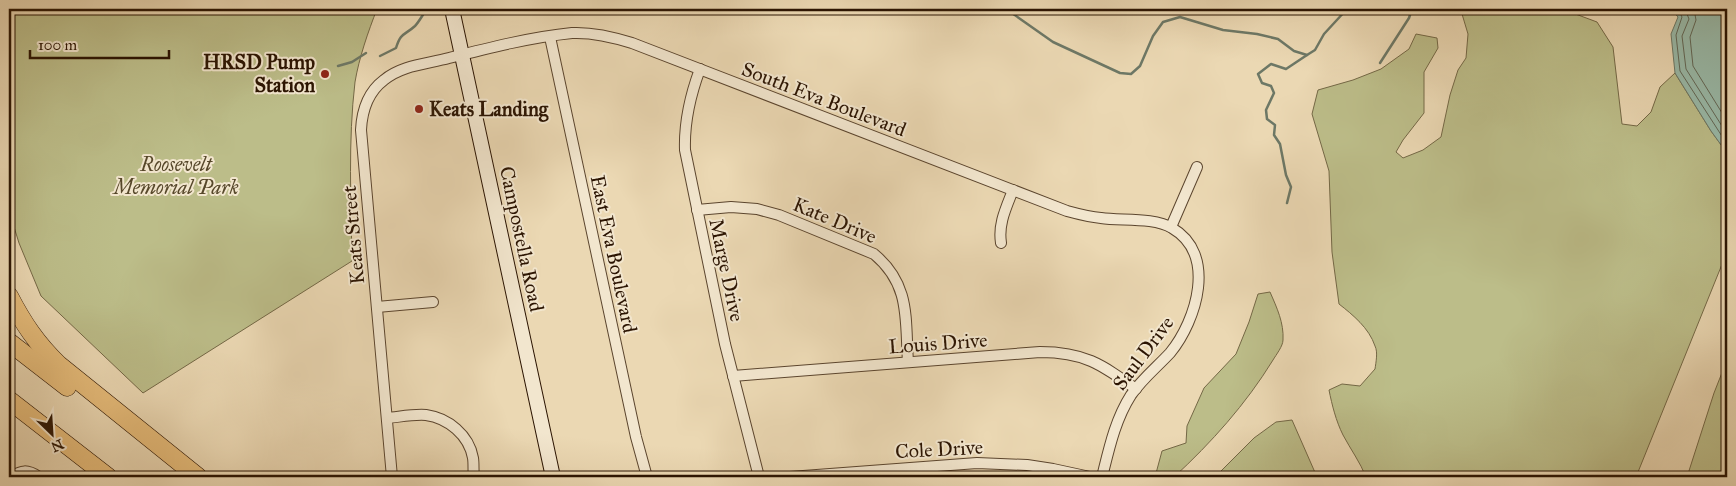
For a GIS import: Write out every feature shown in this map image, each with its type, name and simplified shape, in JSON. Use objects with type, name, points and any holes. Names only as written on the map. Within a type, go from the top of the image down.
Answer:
[{"type":"highway","points":[[9,296],[41,348],[59,366],[198,477]]},
{"type":"highway","points":[[9,342],[187,477]]},
{"type":"highway","points":[[9,400],[108,477]]},
{"type":"highway","points":[[9,416],[103,477]]},
{"type":"main road","name":"Campostella Road","points":[[452,9],[553,477]]},
{"type":"street","name":"South Eva Boulevard","points":[[462,54],[573,33],[612,37],[1083,215],[1161,223],[1171,227]]},
{"type":"street","name":"East Eva Boulevard","points":[[550,37],[636,437],[647,477]]},
{"type":"street","name":"Keats Street","points":[[392,477],[361,130],[363,110],[376,87],[392,74],[462,54]]},
{"type":"street","name":"Marge Drive","points":[[700,70],[688,105],[684,137],[688,170],[733,376],[759,477]]},
{"type":"street","points":[[1171,227],[1197,167]]},
{"type":"street","points":[[1001,243],[1001,222],[1013,190]]},
{"type":"street","name":"Kate Drive","points":[[697,210],[731,206],[757,209],[779,215],[874,254],[885,263],[894,275],[900,288],[903,301],[908,362]]},
{"type":"street","name":"Saul Drive","points":[[1102,477],[1117,424],[1127,402],[1145,377],[1169,353],[1179,339],[1192,314],[1197,297],[1198,265],[1186,240],[1171,227]]},
{"type":"street","points":[[377,307],[434,302]]},
{"type":"street","name":"Louis Drive","points":[[733,376],[1057,352],[1094,361],[1136,389]]},
{"type":"street","points":[[387,418],[428,416],[453,426],[462,435],[470,450],[473,458],[474,477]]},
{"type":"street","name":"Cole Drive","points":[[790,477],[977,463],[1027,465],[1090,477]]},
{"type":"street","points":[[10,477],[25,470],[39,477]]},
{"type":"green space","name":"Roosevelt Memorial Park","points":[[9,9],[377,9],[364,45],[355,82],[351,149],[352,261],[143,393],[41,296],[19,243],[9,211]]},
{"type":"green space","points":[[1467,9],[1562,9],[1597,22],[1613,47],[1622,124],[1637,126],[1651,112],[1660,87],[1675,73],[1727,153],[1727,252],[1636,477],[1366,477],[1338,424],[1329,390],[1342,384],[1360,386],[1375,369],[1376,348],[1365,328],[1339,304],[1332,252],[1329,171],[1312,114],[1318,90],[1353,80],[1381,69],[1409,49],[1416,34],[1437,38],[1438,48],[1424,72],[1424,113],[1396,152],[1403,158],[1423,150],[1441,137],[1450,95],[1458,70],[1466,58],[1468,34],[1462,14]]},
{"type":"green space","points":[[1270,292],[1281,322],[1283,342],[1281,348],[1240,407],[1201,451],[1174,477],[1155,477],[1162,451],[1186,443],[1187,426],[1204,388],[1236,354],[1258,294]]},
{"type":"green space","points":[[1727,360],[1727,477],[1687,477],[1714,393]]},
{"type":"green space","points":[[1292,420],[1317,477],[1215,477],[1254,438],[1276,422]]},
{"type":"water","points":[[1671,9],[1727,9],[1727,153],[1675,73],[1671,34],[1678,17]]},
{"type":"waterway","points":[[380,56],[396,48],[401,37],[415,26],[427,9]]},
{"type":"waterway","points":[[1002,9],[1009,11],[1053,42],[1120,73],[1131,74],[1140,66],[1153,36],[1163,22],[1180,17],[1223,30],[1257,34],[1278,39],[1294,51],[1307,55],[1315,50],[1324,34],[1347,9]]},
{"type":"waterway","points":[[1380,63],[1409,18],[1412,9]]},
{"type":"waterway","points":[[338,66],[352,62],[366,53]]},
{"type":"waterway","points":[[1287,203],[1291,187],[1286,175],[1280,144],[1274,135],[1275,125],[1267,119],[1266,110],[1274,93],[1271,86],[1262,83],[1258,74],[1271,64],[1286,69],[1307,55]]},
{"type":"place","name":"HRSD Pump Station","points":[[325,74]]},
{"type":"place","name":"Keats Landing","points":[[419,109]]}]
